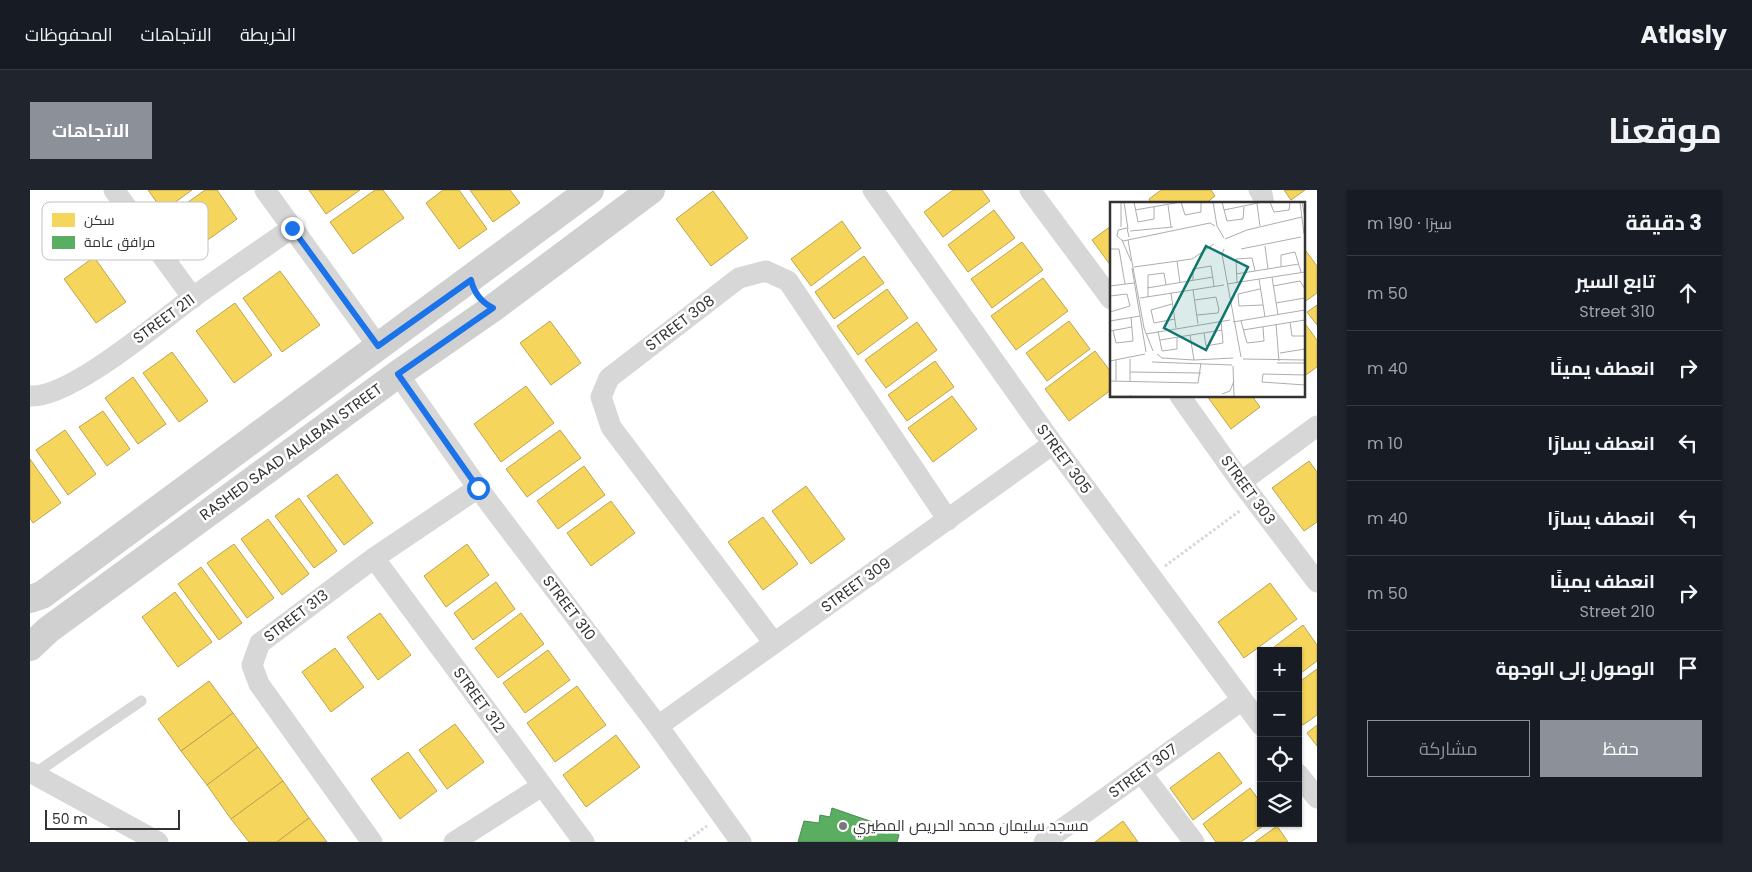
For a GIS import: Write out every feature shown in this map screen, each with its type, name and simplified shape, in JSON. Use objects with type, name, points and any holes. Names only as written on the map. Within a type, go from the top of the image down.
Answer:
[{"type":"main road","points":[[30,599],[42,595],[378,346],[471,280],[590,190]]},
{"type":"main road","name":"RASHED SAAD ALALBAN STREET","points":[[30,647],[56,624],[398,374],[493,308],[650,190]]},
{"type":"main road","points":[[471,280],[472,287],[480,300],[493,308]]},
{"type":"street","points":[[114,190],[123,202]]},
{"type":"street","points":[[265,190],[378,346]]},
{"type":"street","name":"STREET 305","points":[[874,190],[1053,444],[1257,720]]},
{"type":"street","points":[[1030,190],[1110,298]]},
{"type":"street","points":[[1258,190],[1262,194],[1264,202]]},
{"type":"street","name":"STREET 211","points":[[30,396],[35,397],[53,392],[99,367],[292,228]]},
{"type":"street","points":[[165,260],[193,298]]},
{"type":"street","name":"STREET 308","points":[[774,643],[611,427],[601,397],[609,378],[739,278],[766,271],[788,281],[948,520]]},
{"type":"street","name":"STREET 310","points":[[398,374],[478,488],[658,726],[741,842]]},
{"type":"street","name":"STREET 303","points":[[1181,398],[1241,482],[1317,582]]},
{"type":"street","points":[[1241,482],[1317,426]]},
{"type":"street","name":"STREET 309","points":[[658,726],[1053,444]]},
{"type":"street","name":"STREET 313","points":[[372,842],[259,684],[252,665],[260,643],[374,558],[478,488]]},
{"type":"street","name":"STREET 312","points":[[374,558],[584,842]]},
{"type":"street","name":"STREET 307","points":[[1044,842],[1242,700]]},
{"type":"street","points":[[1141,772],[1194,842]]},
{"type":"street","points":[[32,773],[134,836],[158,842]]},
{"type":"street","points":[[1302,779],[1317,798]]},
{"type":"street","points":[[454,842],[542,786]]},
{"type":"lane","points":[[32,773],[141,701]]},
{"type":"path","points":[[1151,577],[1255,500]]},
{"type":"path","points":[[685,842],[721,815]]},
{"type":"building: سكن","points":[[148,190],[192,190],[175,202],[157,202]]},
{"type":"building: سكن","points":[[205,190],[217,190],[237,219],[208,240],[208,202],[188,202]]},
{"type":"building: سكن","points":[[309,190],[360,190],[326,214]]},
{"type":"building: سكن","points":[[375,190],[383,190],[404,218],[353,254],[330,222]]},
{"type":"building: سكن","points":[[443,190],[459,190],[487,229],[459,249],[426,203]]},
{"type":"building: سكن","points":[[470,190],[510,190],[520,203],[493,222]]},
{"type":"building: سكن","points":[[953,190],[982,190],[990,201],[943,237],[924,212]]},
{"type":"building: سكن","points":[[1161,190],[1211,190],[1215,196],[1208,202],[1151,202],[1149,199]]},
{"type":"building: سكن","points":[[1284,190],[1305,190],[1291,200]]},
{"type":"building: سكن","points":[[713,191],[748,238],[711,266],[676,219]]},
{"type":"building: سكن","points":[[994,210],[1015,238],[968,272],[948,245]]},
{"type":"building: سكن","points":[[842,221],[861,248],[811,286],[791,259]]},
{"type":"building: سكن","points":[[1110,227],[1110,265],[1092,240]]},
{"type":"building: سكن","points":[[1022,242],[1043,270],[992,308],[971,279]]},
{"type":"building: سكن","points":[[1304,248],[1317,266],[1317,293],[1304,302]]},
{"type":"building: سكن","points":[[864,256],[884,283],[834,319],[815,292]]},
{"type":"building: سكن","points":[[90,260],[96,260],[126,302],[96,323],[64,279]]},
{"type":"building: سكن","points":[[280,271],[320,325],[282,352],[243,298]]},
{"type":"building: سكن","points":[[1043,278],[1068,311],[1016,350],[991,316]]},
{"type":"building: سكن","points":[[887,289],[908,318],[858,355],[837,326]]},
{"type":"building: سكن","points":[[235,303],[272,355],[234,383],[196,331]]},
{"type":"building: سكن","points":[[1317,305],[1317,325],[1307,312]]},
{"type":"building: سكن","points":[[550,321],[581,363],[551,385],[520,343]]},
{"type":"building: سكن","points":[[1069,321],[1090,349],[1047,381],[1026,353]]},
{"type":"building: سكن","points":[[917,322],[937,350],[886,388],[865,360]]},
{"type":"building: سكن","points":[[1304,322],[1317,340],[1317,367],[1304,376]]},
{"type":"building: سكن","points":[[1095,351],[1110,371],[1110,391],[1069,421],[1045,389]]},
{"type":"building: سكن","points":[[172,352],[208,401],[179,422],[143,373]]},
{"type":"building: سكن","points":[[935,361],[954,387],[907,421],[888,395]]},
{"type":"building: سكن","points":[[133,377],[166,424],[138,444],[105,398]]},
{"type":"building: سكن","points":[[526,386],[554,423],[501,462],[474,424]]},
{"type":"building: سكن","points":[[952,396],[977,429],[933,462],[908,428]]},
{"type":"building: سكن","points":[[1208,398],[1253,398],[1260,407],[1231,429]]},
{"type":"building: سكن","points":[[103,411],[130,449],[107,466],[79,427]]},
{"type":"building: سكن","points":[[65,430],[96,474],[68,495],[36,450]]},
{"type":"building: سكن","points":[[560,430],[581,458],[527,497],[506,469]]},
{"type":"building: سكن","points":[[30,459],[61,503],[33,523],[30,518]]},
{"type":"building: سكن","points":[[1309,461],[1317,472],[1317,522],[1304,531],[1272,488]]},
{"type":"building: سكن","points":[[584,466],[605,495],[558,529],[537,501]]},
{"type":"building: سكن","points":[[337,474],[373,523],[344,545],[307,496]]},
{"type":"building: سكن","points":[[806,486],[845,539],[811,564],[772,511]]},
{"type":"building: سكن","points":[[299,498],[337,551],[314,568],[275,516]]},
{"type":"building: سكن","points":[[611,501],[635,533],[591,566],[567,533]]},
{"type":"building: سكن","points":[[763,517],[798,564],[763,590],[728,542]]},
{"type":"building: سكن","points":[[268,519],[309,574],[282,595],[241,539]]},
{"type":"building: سكن","points":[[234,544],[274,598],[247,618],[207,563]]},
{"type":"building: سكن","points":[[467,544],[489,575],[446,607],[424,576]]},
{"type":"building: سكن","points":[[201,567],[242,623],[219,640],[178,584]]},
{"type":"building: سكن","points":[[496,582],[515,609],[473,640],[454,613]]},
{"type":"building: سكن","points":[[1270,583],[1297,619],[1244,658],[1218,622]]},
{"type":"building: سكن","points":[[175,592],[212,642],[178,667],[142,617]]},
{"type":"building: سكن","points":[[380,613],[411,655],[378,680],[347,637]]},
{"type":"building: سكن","points":[[521,613],[544,644],[498,678],[475,648]]},
{"type":"building: سكن","points":[[1303,625],[1317,645],[1317,661],[1302,672],[1302,647],[1274,647]]},
{"type":"building: سكن","points":[[335,648],[364,687],[331,712],[302,672]]},
{"type":"building: سكن","points":[[548,650],[570,680],[525,713],[503,683]]},
{"type":"building: سكن","points":[[1317,669],[1317,715],[1303,725],[1302,724],[1302,680]]},
{"type":"building: سكن","points":[[209,681],[233,713],[181,751],[158,719]]},
{"type":"building: سكن","points":[[577,686],[606,725],[555,762],[527,723]]},
{"type":"building: سكن","points":[[233,713],[258,747],[207,785],[181,751]]},
{"type":"building: سكن","points":[[455,724],[484,762],[447,789],[419,750]]},
{"type":"building: سكن","points":[[1317,725],[1317,746],[1307,733]]},
{"type":"building: سكن","points":[[616,735],[640,767],[586,807],[563,775]]},
{"type":"building: سكن","points":[[258,747],[283,781],[231,819],[207,785]]},
{"type":"building: سكن","points":[[408,752],[437,791],[400,819],[371,779]]},
{"type":"building: سكن","points":[[1219,752],[1242,783],[1193,820],[1170,788]]},
{"type":"building: سكن","points":[[283,781],[309,818],[277,842],[249,842],[231,819]]},
{"type":"building: سكن","points":[[1250,788],[1257,798],[1257,827],[1262,827],[1241,842],[1216,842],[1203,824]]},
{"type":"building: سكن","points":[[309,818],[327,842],[277,842]]},
{"type":"building: سكن","points":[[1123,821],[1138,842],[1095,842]]},
{"type":"building: سكن","points":[[1278,827],[1288,842],[1255,842]]},
{"type":"building: مرافق عامة","name":"مسجد سليمان محمد الحريص المطيري","points":[[832,808],[893,829],[899,835],[897,842],[798,842],[804,821],[819,823],[820,815],[830,817]]},
{"type":"place","name":"مسجد سليمان محمد الحريص المطيري","points":[[843,826]]},
{"type":"route","points":[[292,228],[378,346],[471,280],[472,287],[480,300],[493,308],[398,374],[478,488]]}]
